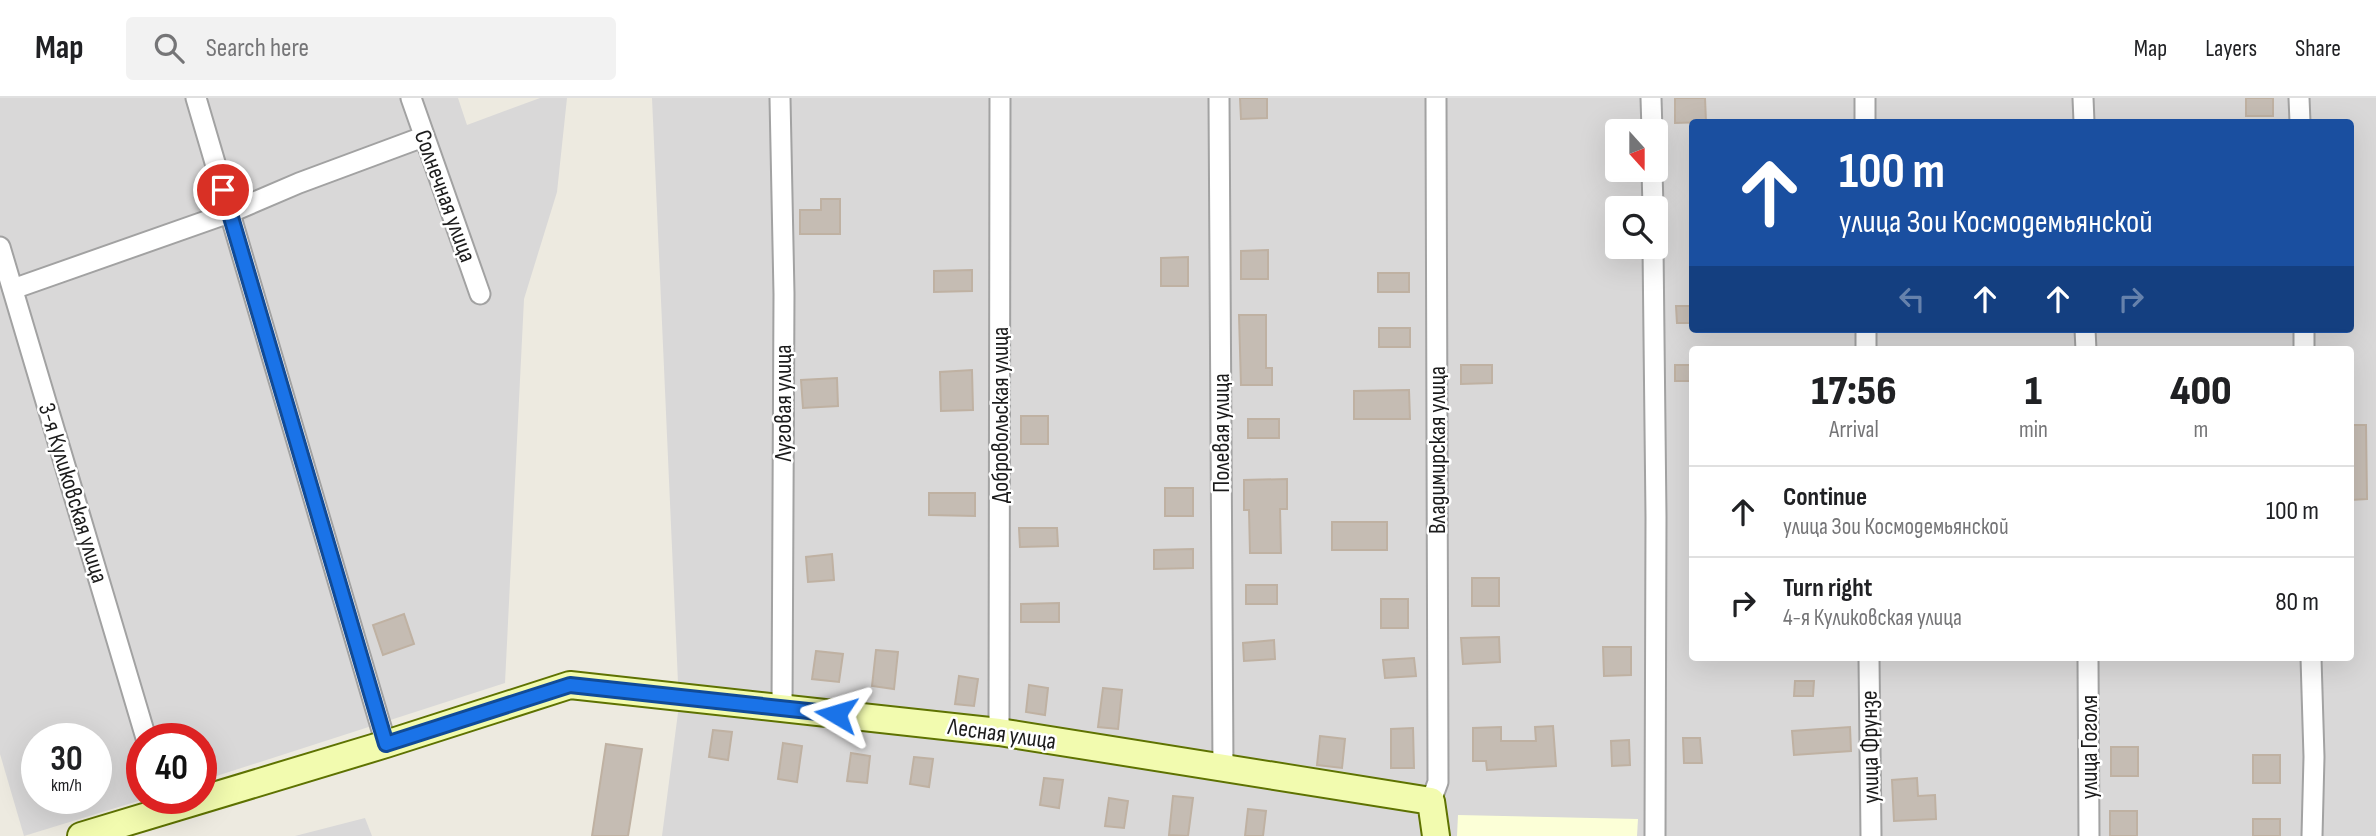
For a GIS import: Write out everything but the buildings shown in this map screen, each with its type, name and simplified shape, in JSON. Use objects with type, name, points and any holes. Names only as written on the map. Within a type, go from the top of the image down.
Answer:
[{"type":"street","points":[[195,98],[386,744],[217,791]]},
{"type":"street","name":"Солнечная улица","points":[[411,98],[480,294]]},
{"type":"street","name":"Луговая улица","points":[[779,98],[784,294],[782,708]]},
{"type":"street","name":"Добровольская улица","points":[[999,732],[1000,98]]},
{"type":"street","name":"Полевая улица","points":[[1219,98],[1223,768]]},
{"type":"street","name":"Владимирская улица","points":[[1431,801],[1438,782],[1436,98]]},
{"type":"street","points":[[1651,98],[1652,119]]},
{"type":"street","points":[[1865,98],[1866,119]]},
{"type":"street","points":[[2083,98],[2084,119]]},
{"type":"street","points":[[2300,98],[2300,119]]},
{"type":"street","points":[[13,289],[229,213],[299,183],[423,137]]},
{"type":"street","name":"3-я Куликовская улица","points":[[0,247],[142,723]]},
{"type":"street","points":[[1653,259],[1657,517],[1655,836]]},
{"type":"street","name":"улица Фрунзе","points":[[1869,661],[1871,836]]},
{"type":"street","name":"улица Гоголя","points":[[2088,661],[2089,836]]},
{"type":"street","points":[[2311,661],[2314,757],[2312,836]]},
{"type":"street","name":"Лесная улица","points":[[386,744],[570,685],[999,732],[1431,801]]},
{"type":"street","points":[[1431,801],[1436,836]]},
{"type":"street","points":[[81,836],[141,814]]},
{"type":"shaded area","points":[[0,98],[458,98],[467,125],[540,98],[567,98],[557,192],[524,299],[505,683],[217,776],[217,723],[126,723],[126,805],[112,809],[112,723],[21,723],[21,814],[96,814],[24,836],[0,754]]},
{"type":"shaded area","points":[[652,98],[2376,98],[2376,836],[662,836],[679,705]]},
{"type":"shaded area","points":[[1458,815],[1638,819],[1637,836],[1457,836]]},
{"type":"shaded area","points":[[365,818],[372,836],[295,836]]},
{"type":"route","points":[[223,190],[386,744],[570,685],[836,714]]}]
